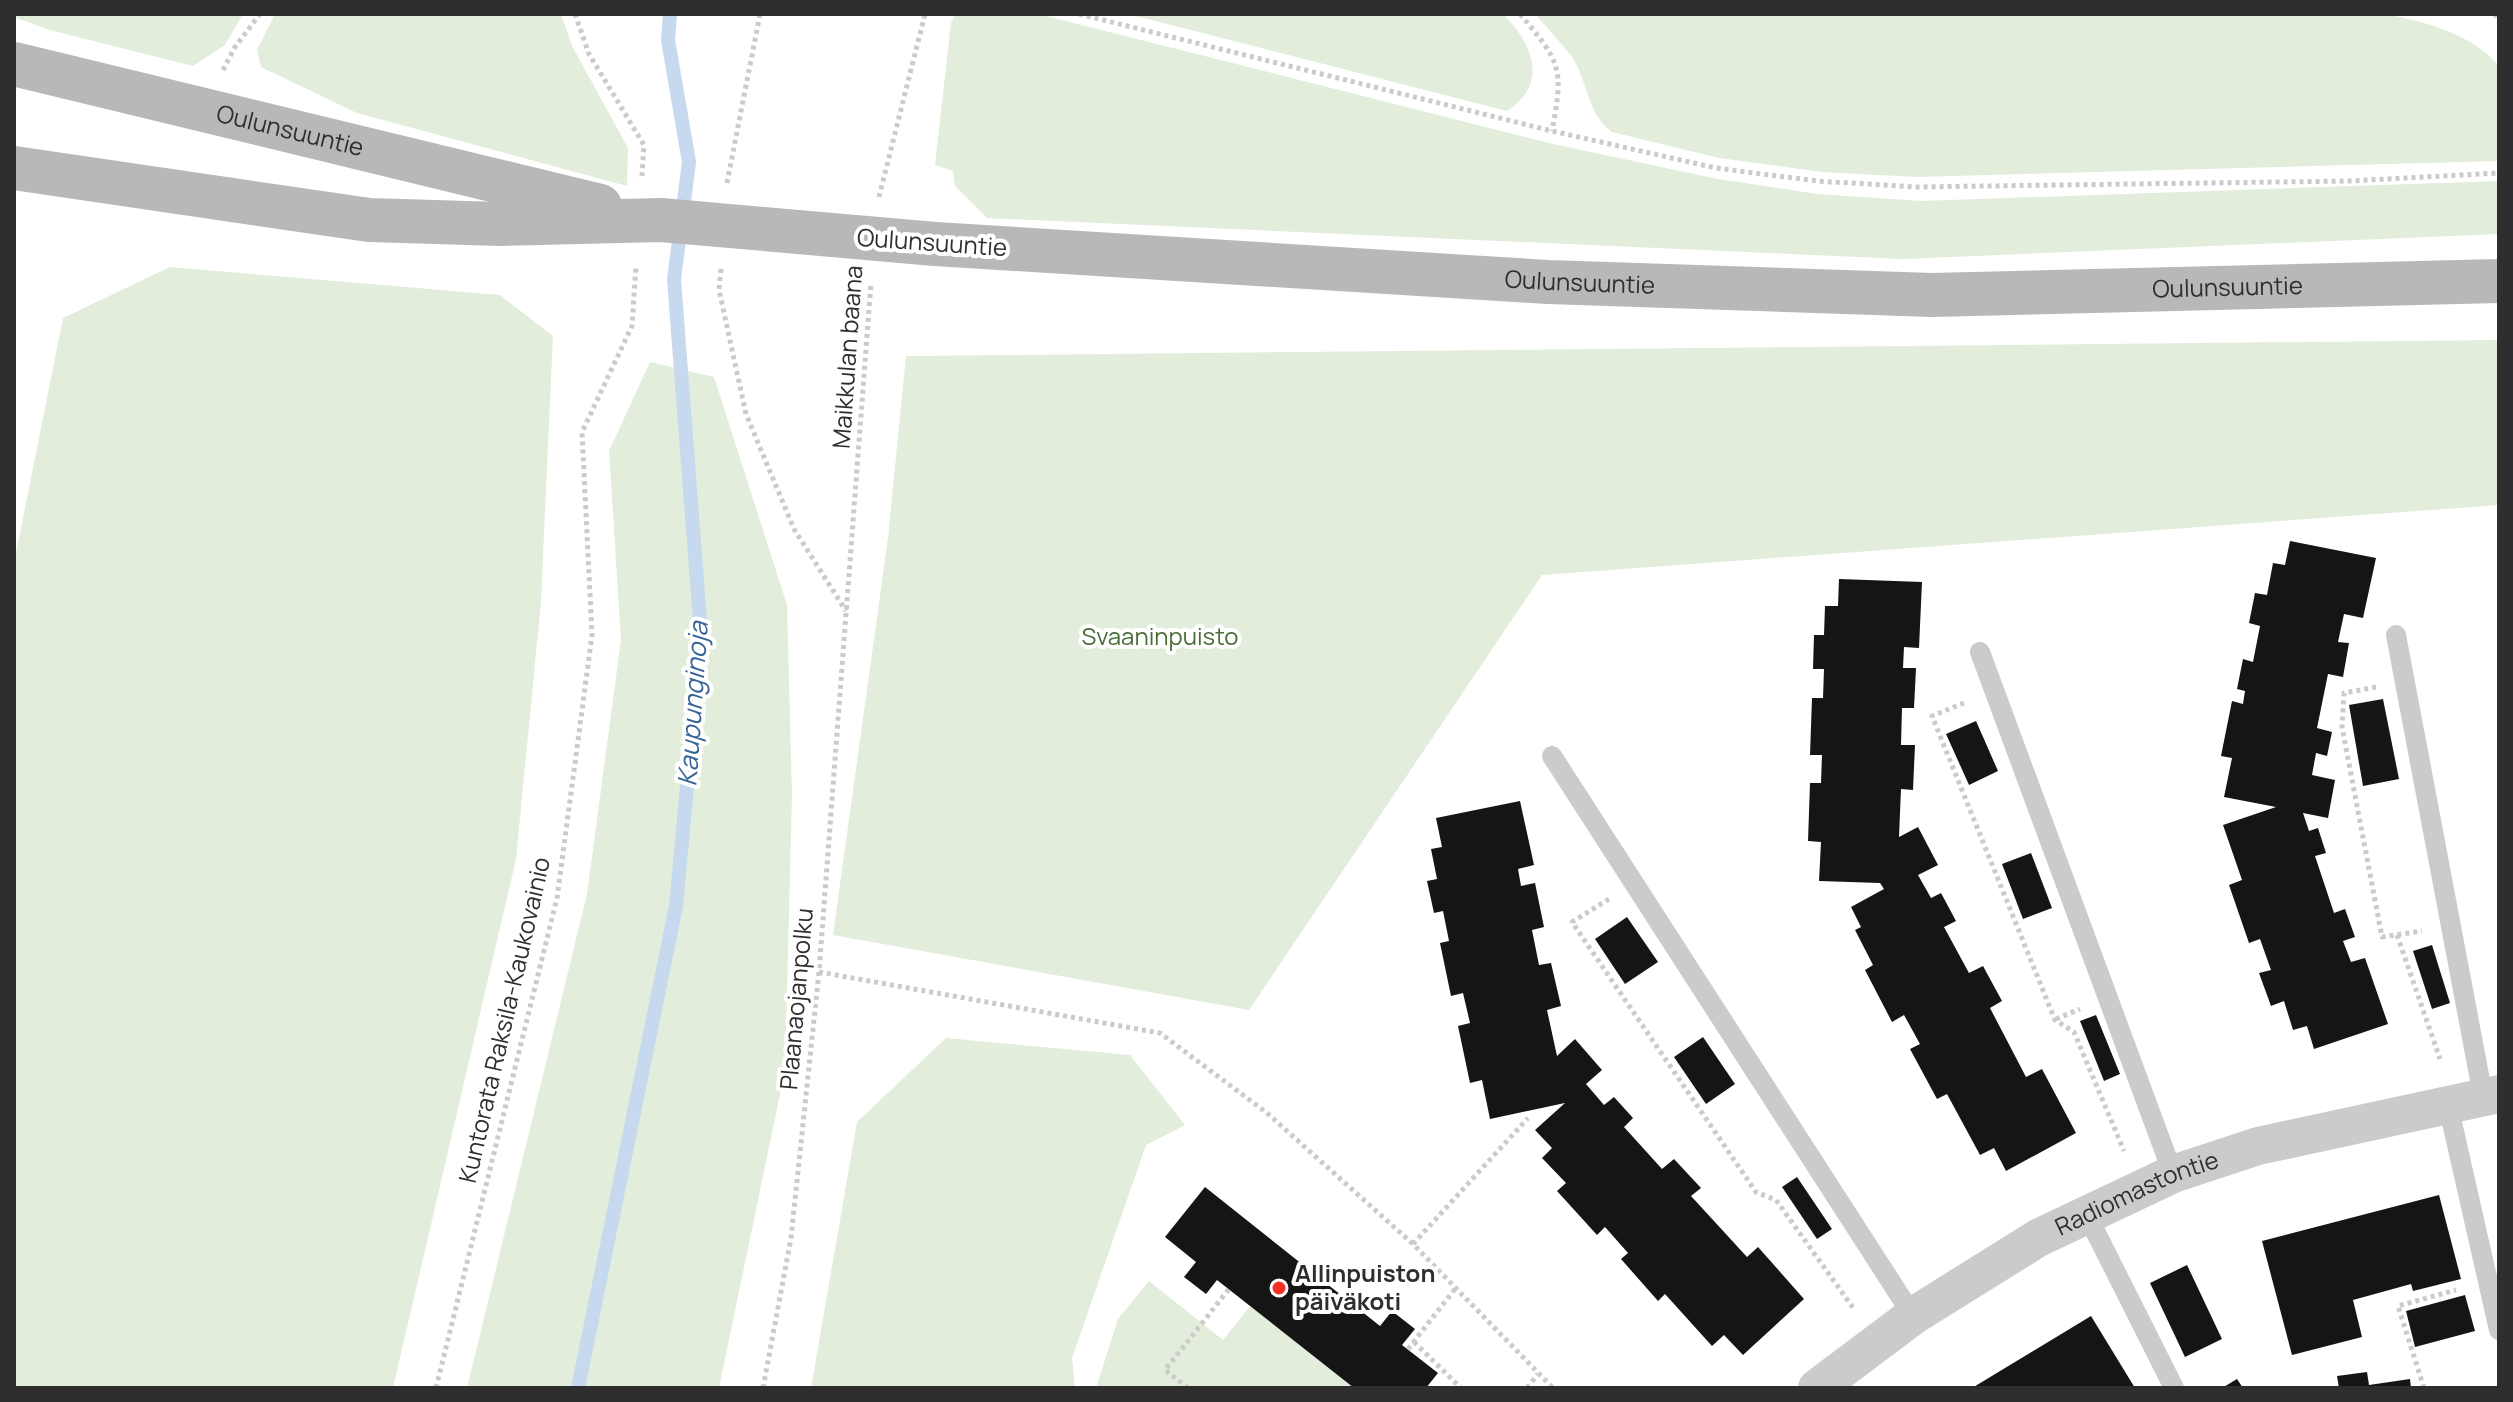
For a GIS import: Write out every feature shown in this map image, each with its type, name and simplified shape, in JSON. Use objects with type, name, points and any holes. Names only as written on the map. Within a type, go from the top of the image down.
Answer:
[{"type":"main road","name":"Oulunsuuntie","points":[[14,64],[201,111],[503,203]]},
{"type":"main road","name":"Oulunsuuntie","points":[[14,168],[369,220],[503,203],[651,204],[935,244],[1548,282],[1932,295],[2499,281]]},
{"type":"street","name":"Radiomastontie","points":[[1817,1388],[1913,1316],[2038,1238],[2173,1174],[2258,1146],[2469,1091]]},
{"type":"lane","points":[[2396,635],[2451,925],[2488,1282],[2499,1330]]},
{"type":"lane","points":[[1980,652],[2173,1174]]},
{"type":"lane","points":[[1552,756],[1913,1316]]},
{"type":"lane","points":[[2087,1215],[2174,1388]]},
{"type":"path","points":[[201,111],[235,47],[260,14]]},
{"type":"path","points":[[575,14],[589,54],[644,145],[651,204]]},
{"type":"path","points":[[727,187],[760,14]]},
{"type":"path","points":[[877,204],[925,14]]},
{"type":"path","points":[[1079,14],[1552,131],[1716,168],[1817,181],[1916,187],[2349,181],[2499,173]]},
{"type":"path","points":[[1520,14],[1545,44],[1558,66],[1560,91],[1552,131]]},
{"type":"path","points":[[2495,14],[2499,22]]},
{"type":"path","name":"Kuntorata Raksila-Kaukovainio","points":[[436,1388],[557,898],[592,635],[582,432],[632,326],[637,257]]},
{"type":"path","points":[[721,260],[719,290],[746,414],[794,529],[847,612]]},
{"type":"path","name":"Maikkulan baana","points":[[847,612],[871,283]]},
{"type":"path","name":"Plaanaojanpolku","points":[[763,1388],[791,1238],[819,972],[847,612]]},
{"type":"path","points":[[2405,683],[2344,693],[2342,727],[2382,937],[2451,925]]},
{"type":"path","points":[[1994,690],[1932,716],[2055,1020],[2074,1032],[2129,1163]]},
{"type":"path","points":[[1634,884],[1572,922],[1756,1192],[1776,1200],[1859,1316]]},
{"type":"path","points":[[2397,935],[2469,1091]]},
{"type":"path","points":[[819,972],[1160,1033],[1267,1113],[1413,1244],[1553,1388]]},
{"type":"path","points":[[1413,1244],[1528,1118]]},
{"type":"path","points":[[2424,1388],[2398,1306],[2488,1282]]},
{"type":"path","points":[[1188,1388],[1165,1370],[1229,1289]]},
{"type":"path","points":[[1408,1349],[1455,1289]]},
{"type":"path","points":[[1414,1342],[1461,1388]]},
{"type":"path","points":[[1527,1388],[1538,1374]]},
{"type":"green space","points":[[14,14],[243,14],[225,45],[193,66],[50,30],[14,17]]},
{"type":"green space","points":[[275,14],[561,14],[572,46],[628,148],[627,186],[357,113],[261,67],[257,50]]},
{"type":"green space","points":[[955,14],[1038,14],[1553,144],[1718,179],[1818,194],[1921,201],[2499,181],[2499,234],[1903,259],[987,218],[955,186],[953,171],[935,165],[951,23]]},
{"type":"green space","points":[[1128,14],[1503,14],[1529,51],[1532,76],[1528,89],[1507,111]]},
{"type":"green space","points":[[1535,14],[2385,14],[2431,25],[2462,37],[2499,66],[2499,161],[1917,177],[1822,172],[1719,158],[1612,132],[1592,107],[1572,57]]},
{"type":"green space","points":[[170,267],[500,295],[553,336],[541,602],[516,859],[393,1388],[14,1388],[14,563],[63,318]]},
{"type":"green space","name":"Svaaninpuisto","points":[[2499,340],[2499,505],[1542,575],[1249,1010],[833,935],[888,538],[906,356]]},
{"type":"green space","points":[[650,362],[714,377],[787,605],[792,795],[785,1070],[719,1388],[467,1388],[587,894],[621,640],[609,451]]},
{"type":"green space","points":[[946,1038],[1130,1055],[1185,1125],[1146,1145],[1072,1358],[1075,1388],[811,1388],[857,1122]]},
{"type":"green space","points":[[1149,1281],[1223,1340],[1250,1306],[1354,1388],[1096,1388],[1118,1319]]},
{"type":"building","points":[[2290,541],[2376,558],[2363,618],[2344,614],[2338,642],[2349,643],[2343,677],[2328,674],[2317,728],[2332,732],[2327,756],[2316,753],[2312,775],[2335,780],[2328,818],[2303,813],[2309,831],[2318,828],[2326,853],[2315,856],[2334,913],[2345,909],[2355,937],[2343,941],[2351,962],[2365,958],[2388,1024],[2314,1049],[2307,1026],[2293,1030],[2284,1001],[2271,1006],[2259,973],[2271,970],[2260,939],[2249,943],[2229,885],[2242,880],[2223,825],[2276,807],[2224,797],[2232,758],[2221,756],[2232,701],[2243,704],[2245,691],[2237,689],[2243,659],[2253,662],[2260,626],[2249,623],[2255,593],[2267,595],[2273,563],[2285,565]]},
{"type":"building","points":[[1839,579],[1922,582],[1919,648],[1904,647],[1903,668],[1916,668],[1914,708],[1902,708],[1901,745],[1915,745],[1913,790],[1901,789],[1899,837],[1918,827],[1938,865],[1918,875],[1931,898],[1941,893],[1956,921],[1944,927],[1969,973],[1983,966],[2002,1001],[1990,1008],[2026,1077],[2042,1069],[2076,1133],[2006,1171],[1994,1148],[1980,1155],[1947,1094],[1937,1099],[1910,1049],[1920,1044],[1904,1015],[1892,1022],[1865,970],[1873,965],[1855,930],[1861,927],[1851,907],[1884,889],[1880,883],[1819,881],[1821,842],[1808,841],[1810,783],[1821,783],[1822,755],[1810,755],[1812,698],[1823,698],[1824,669],[1813,669],[1814,635],[1824,635],[1825,606],[1838,606]]},
{"type":"building","points":[[2383,699],[2399,779],[2363,786],[2349,705]]},
{"type":"building","points":[[1976,721],[1998,771],[1969,785],[1946,734]]},
{"type":"building","points":[[1520,801],[1534,865],[1518,869],[1521,886],[1535,883],[1544,927],[1532,930],[1539,965],[1551,963],[1561,1006],[1547,1010],[1557,1056],[1575,1039],[1602,1070],[1586,1084],[1604,1105],[1614,1097],[1633,1118],[1624,1127],[1662,1169],[1674,1159],[1701,1188],[1691,1196],[1747,1257],[1758,1247],[1804,1299],[1743,1355],[1724,1335],[1712,1346],[1665,1294],[1658,1301],[1621,1259],[1628,1253],[1605,1227],[1597,1235],[1557,1191],[1566,1183],[1542,1158],[1552,1148],[1535,1130],[1565,1103],[1490,1119],[1482,1080],[1470,1083],[1458,1026],[1470,1023],[1463,993],[1451,996],[1440,943],[1449,941],[1443,911],[1434,913],[1427,881],[1437,879],[1431,849],[1442,847],[1436,818]]},
{"type":"building","points":[[2031,853],[2052,908],[2023,919],[2002,864]]},
{"type":"building","points":[[1627,917],[1658,962],[1625,984],[1595,939]]},
{"type":"building","points":[[2432,945],[2450,1003],[2432,1009],[2413,951]]},
{"type":"building","points":[[2096,1015],[2120,1074],[2104,1081],[2080,1021]]},
{"type":"building","points":[[1703,1037],[1735,1084],[1706,1104],[1674,1057]]},
{"type":"building","points":[[1797,1177],[1832,1229],[1817,1239],[1782,1187]]},
{"type":"building","name":"Allinpuiston päiväkoti","points":[[1205,1187],[1380,1326],[1392,1311],[1415,1329],[1402,1345],[1438,1373],[1426,1388],[1354,1388],[1217,1280],[1206,1294],[1184,1277],[1196,1262],[1165,1237]]},
{"type":"building","points":[[2439,1195],[2461,1279],[2413,1291],[2411,1284],[2353,1300],[2362,1337],[2292,1355],[2262,1241]]},
{"type":"building","points":[[2187,1265],[2222,1339],[2185,1357],[2150,1283]]},
{"type":"building","points":[[2465,1295],[2475,1331],[2415,1347],[2406,1311]]},
{"type":"building","points":[[2091,1316],[2135,1388],[1972,1388]]},
{"type":"building","points":[[2367,1372],[2369,1385],[2410,1379],[2411,1388],[2339,1388],[2337,1376]]},
{"type":"building","points":[[2237,1379],[2243,1388],[2222,1388]]},
{"type":"waterway","name":"Kaupunginoja","points":[[578,1388],[676,906],[701,634],[674,279],[689,162],[668,40],[670,14]]},
{"type":"place","name":"Allinpuiston päiväkoti","points":[[1279,1288]]}]
